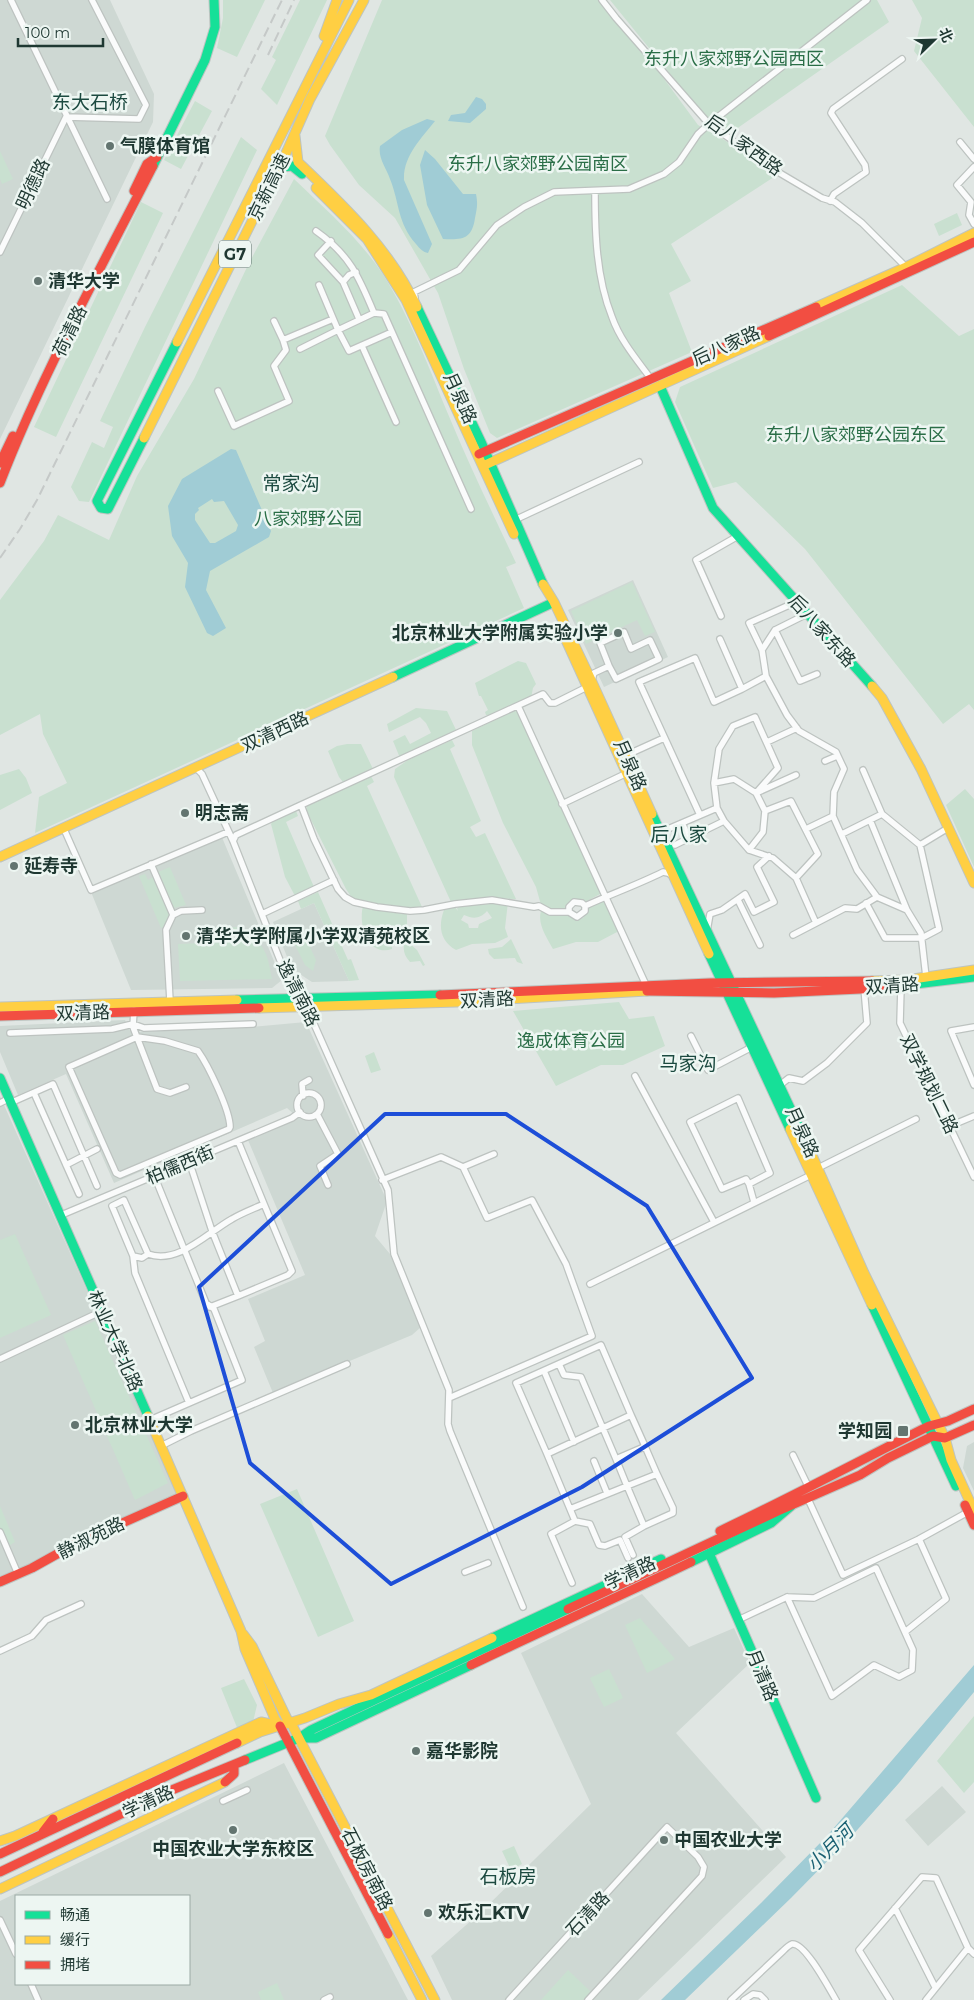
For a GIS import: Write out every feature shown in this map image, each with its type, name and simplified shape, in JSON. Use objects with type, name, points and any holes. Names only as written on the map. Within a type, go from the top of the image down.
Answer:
[{"type":"main road","name":"荷清路","points":[[0,483],[14,447],[72,325],[159,155],[205,60],[215,27],[214,0]]},
{"type":"main road","points":[[305,86],[337,0]]},
{"type":"main road","name":"京新高速","points":[[349,0],[97,501],[101,508],[108,509],[277,171],[310,100],[364,0]]},
{"type":"main road","name":"月泉路","points":[[296,130],[295,148],[298,162],[374,238],[400,274],[415,302],[485,465],[780,1084],[815,1171]]},
{"type":"main road","name":"荷清路","points":[[0,463],[147,164],[159,155]]},
{"type":"main road","name":"月泉路","points":[[277,171],[288,166],[296,168],[367,239],[406,300],[480,453]]},
{"type":"main road","name":"后八家路","points":[[480,453],[906,266],[974,233]]},
{"type":"main road","name":"后八家路","points":[[485,465],[974,242]]},
{"type":"main road","name":"后八家东路","points":[[660,386],[713,508],[882,698],[921,769],[974,883]]},
{"type":"main road","name":"月泉路","points":[[485,465],[542,582],[554,602],[627,774],[727,993],[752,1047],[815,1171],[933,1425]]},
{"type":"main road","name":"双清西路","points":[[0,857],[550,604]]},
{"type":"main road","name":"双清路","points":[[0,1016],[134,1007],[170,1002],[458,994],[646,984],[877,981],[926,977],[974,970]]},
{"type":"main road","name":"双清路","points":[[0,1007],[306,1006],[457,1002],[648,991],[737,994],[901,987],[974,977]]},
{"type":"main road","name":"林业大学北路","points":[[0,1078],[6,1102],[60,1216],[184,1496],[241,1631],[252,1646],[287,1719],[291,1723]]},
{"type":"main road","name":"学清路","points":[[0,1854],[260,1732],[291,1723],[339,1704],[371,1695],[779,1503],[808,1486],[933,1425],[948,1421],[974,1409]]},
{"type":"main road","points":[[933,1425],[933,1436],[971,1511]]},
{"type":"main road","points":[[933,1425],[944,1438],[971,1511],[974,1525]]},
{"type":"main road","points":[[933,1436],[944,1438],[974,1425]]},
{"type":"main road","name":"学清路","points":[[0,1872],[167,1792],[299,1738],[312,1730],[689,1552],[860,1475],[888,1458],[933,1436]]},
{"type":"main road","name":"静淑苑路","points":[[0,1582],[74,1544],[184,1496]]},
{"type":"main road","name":"学清路","points":[[299,1738],[316,1738],[564,1621],[594,1610],[771,1523],[794,1505]]},
{"type":"main road","name":"月清路","points":[[708,1553],[816,1798]]},
{"type":"main road","name":"林业大学北路","points":[[241,1631],[244,1649],[275,1720],[280,1726]]},
{"type":"main road","points":[[432,1683],[436,1672]]},
{"type":"main road","name":"学清路","points":[[0,1841],[261,1722],[280,1726]]},
{"type":"main road","name":"石板房南路","points":[[291,1723],[434,2000]]},
{"type":"main road","name":"石板房南路","points":[[280,1726],[422,2000]]},
{"type":"main road","name":"学清路","points":[[0,1888],[225,1782],[234,1774],[234,1766]]},
{"type":"main road","points":[[41,1834],[53,1818]]},
{"type":"street","points":[[11,0],[107,199]]},
{"type":"street","points":[[66,117],[139,119],[146,105],[92,0]]},
{"type":"street","name":"后八家西路","points":[[602,0],[709,124],[778,172],[822,198],[835,202],[862,223],[906,266]]},
{"type":"street","points":[[415,302],[414,292],[459,270],[496,225],[524,207],[554,192],[629,189],[664,174],[679,162],[698,134],[709,124],[867,0]]},
{"type":"street","points":[[830,201],[834,194],[866,172],[865,165],[830,113],[833,108],[902,59]]},
{"type":"street","name":"明德路","points":[[0,252],[66,117]]},
{"type":"street","points":[[960,142],[974,159]]},
{"type":"street","points":[[974,167],[957,185],[971,202],[969,215],[974,224]]},
{"type":"street","points":[[595,190],[595,230],[601,278],[612,317],[624,341],[651,379]]},
{"type":"street","points":[[316,231],[331,241],[356,272],[374,313]]},
{"type":"street","points":[[331,241],[318,255],[343,282],[359,320]]},
{"type":"street","points":[[343,282],[349,275],[356,272]]},
{"type":"street","points":[[319,285],[349,351],[392,332]]},
{"type":"street","points":[[300,349],[374,313],[384,314],[471,509]]},
{"type":"street","points":[[283,340],[333,319]]},
{"type":"street","points":[[218,391],[234,426],[289,401],[274,366],[286,350],[274,321]]},
{"type":"street","points":[[362,346],[396,422]]},
{"type":"street","points":[[519,518],[640,462]]},
{"type":"street","points":[[721,616],[696,560],[738,536]]},
{"type":"street","points":[[796,602],[750,623],[762,650],[766,676],[786,715],[797,728],[836,752],[844,769],[834,792],[833,816],[857,870],[877,897],[907,910]]},
{"type":"street","points":[[762,650],[775,630],[807,614]]},
{"type":"street","points":[[775,630],[800,680],[817,674]]},
{"type":"street","points":[[624,632],[632,649],[650,640],[659,659],[616,678],[609,666],[600,644],[624,632]]},
{"type":"street","points":[[720,639],[742,689]]},
{"type":"street","points":[[700,815],[639,682],[695,658],[714,702],[766,676]]},
{"type":"street","points":[[233,841],[236,835],[544,694],[550,703],[555,703],[590,684],[594,674],[609,666]]},
{"type":"street","points":[[518,706],[646,984]]},
{"type":"street","points":[[756,793],[778,768],[756,717],[734,726],[719,749],[714,783],[717,808],[724,821],[749,850],[769,856],[796,878],[816,923]]},
{"type":"street","points":[[767,742],[797,728]]},
{"type":"street","points":[[631,753],[664,738]]},
{"type":"street","points":[[825,761],[837,756]]},
{"type":"street","name":"逸清南路","points":[[196,768],[202,774],[233,841],[289,983],[306,1006],[388,1190],[394,1254],[449,1390],[449,1398]]},
{"type":"street","points":[[863,770],[882,814],[920,845],[939,929],[922,938],[885,938],[866,903]]},
{"type":"street","points":[[562,804],[627,774]]},
{"type":"street","points":[[756,793],[796,775]]},
{"type":"street","points":[[714,783],[734,778],[756,793],[765,810],[763,832],[749,850]]},
{"type":"street","points":[[765,810],[791,801],[818,854],[796,878]]},
{"type":"street","points":[[301,805],[334,880],[345,898],[354,902],[410,911],[492,900],[534,907],[539,906],[550,912],[569,912],[577,917],[585,911],[585,906]]},
{"type":"street","points":[[668,829],[717,808]]},
{"type":"street","points":[[842,834],[882,814]]},
{"type":"street","points":[[806,829],[833,816]]},
{"type":"street","points":[[870,820],[907,910],[921,933],[926,977]]},
{"type":"street","points":[[675,845],[724,821]]},
{"type":"street","points":[[682,823],[689,838]]},
{"type":"street","points":[[920,845],[948,828]]},
{"type":"street","points":[[64,829],[91,890],[228,832]]},
{"type":"street","points":[[707,931],[710,914],[722,910],[745,894],[754,912],[774,902],[757,867],[769,856]]},
{"type":"street","points":[[150,864],[173,915]]},
{"type":"street","points":[[585,906],[663,872],[674,876]]},
{"type":"street","points":[[633,878],[636,885]]},
{"type":"street","points":[[262,914],[334,880]]},
{"type":"street","points":[[794,935],[845,908],[857,908],[877,897]]},
{"type":"street","points":[[738,900],[760,945]]},
{"type":"street","points":[[569,912],[569,907],[574,902],[582,903],[585,906]]},
{"type":"street","points":[[170,1002],[166,930],[173,915],[181,911],[202,910]]},
{"type":"street","name":"双学规划二路","points":[[901,987],[900,1023],[974,1177]]},
{"type":"street","points":[[780,1084],[789,1078],[803,1080],[827,1063],[867,1023],[864,988]]},
{"type":"street","points":[[134,1007],[133,1024],[157,1089],[170,1092],[186,1087]]},
{"type":"street","points":[[10,1033],[112,1029],[133,1024],[144,1028],[254,1024]]},
{"type":"street","points":[[974,1027],[951,1031],[974,1085]]},
{"type":"street","points":[[691,1036],[708,1070],[752,1047]]},
{"type":"street","points":[[137,1037],[165,1041],[198,1051],[205,1062],[224,1106],[230,1127],[228,1130],[116,1174],[69,1067],[137,1037]]},
{"type":"street","points":[[635,1076],[714,1222]]},
{"type":"street","points":[[303,1096],[314,1095],[319,1100],[321,1107],[317,1114],[310,1117],[300,1112],[298,1105],[303,1096],[302,1084],[309,1080]]},
{"type":"street","points":[[6,1102],[54,1084],[97,1186]]},
{"type":"street","points":[[34,1093],[79,1194]]},
{"type":"street","points":[[749,1184],[770,1173],[738,1098],[690,1122],[722,1189],[746,1179],[754,1202]]},
{"type":"street","name":"柏儒西街","points":[[60,1216],[292,1118],[300,1112]]},
{"type":"street","points":[[317,1114],[338,1154],[320,1166],[328,1185]]},
{"type":"street","points":[[950,1126],[974,1116]]},
{"type":"street","points":[[590,1284],[916,1120]]},
{"type":"street","points":[[210,1307],[288,1275],[292,1271],[238,1141]]},
{"type":"street","points":[[66,1165],[97,1149]]},
{"type":"street","points":[[463,1167],[494,1154]]},
{"type":"street","points":[[382,1180],[441,1157],[463,1167],[487,1218],[532,1200],[566,1264],[592,1336],[449,1398],[448,1424],[450,1431],[523,1607]]},
{"type":"street","points":[[189,1162],[212,1231],[238,1296]]},
{"type":"street","points":[[150,1420],[242,1380],[214,1309],[206,1303],[158,1184]]},
{"type":"street","points":[[189,1403],[135,1273],[133,1256],[112,1206],[124,1200],[148,1254],[165,1257],[185,1250],[232,1218],[264,1204]]},
{"type":"street","points":[[133,1256],[142,1258],[148,1254]]},
{"type":"street","points":[[0,1359],[102,1311]]},
{"type":"street","points":[[572,1583],[551,1534],[576,1521],[590,1524],[599,1545],[605,1546],[620,1540],[630,1556],[625,1537],[673,1513],[673,1508],[602,1345],[516,1383],[576,1521]]},
{"type":"street","points":[[162,1446],[191,1431],[347,1364]]},
{"type":"street","points":[[559,1364],[564,1376],[581,1377],[644,1526]]},
{"type":"street","points":[[544,1371],[574,1442]]},
{"type":"street","points":[[547,1454],[631,1415]]},
{"type":"street","points":[[616,1459],[644,1447],[644,1444]]},
{"type":"street","points":[[793,1455],[808,1486]]},
{"type":"street","points":[[594,1461],[607,1493]]},
{"type":"street","points":[[570,1509],[657,1474]]},
{"type":"street","points":[[808,1499],[843,1574],[919,1539],[971,1511]]},
{"type":"street","points":[[0,1532],[18,1574]]},
{"type":"street","points":[[905,1632],[946,1599],[919,1539]]},
{"type":"street","points":[[465,1572],[488,1563]]},
{"type":"street","points":[[738,1620],[787,1597],[814,1598],[876,1568],[913,1650],[912,1670],[899,1677],[874,1666],[832,1696],[787,1597]]},
{"type":"street","points":[[0,1651],[32,1636],[46,1620],[81,1604]]},
{"type":"street","points":[[223,1801],[247,1790]]},
{"type":"street","name":"石清路","points":[[509,2000],[667,1827],[698,1857],[704,1867],[702,1876],[588,2000]]},
{"type":"street","points":[[890,2000],[859,1950],[922,1877],[936,1878],[968,1948],[974,1954]]},
{"type":"street","points":[[895,1908],[935,1987]]},
{"type":"street","points":[[0,1920],[15,1952]]},
{"type":"street","points":[[730,2000],[782,1951],[792,1944],[796,1944],[805,1950],[836,2000]]},
{"type":"street","points":[[926,2000],[968,1948]]},
{"type":"street","points":[[31,1985],[38,2000]]},
{"type":"street","points":[[744,2000],[753,1994],[760,1995],[765,2000]]},
{"type":"street","points":[[324,2000],[330,1997]]},
{"type":"highlighted area","points":[[385,1114],[506,1114],[647,1206],[752,1378],[582,1487],[391,1584],[250,1463],[199,1287]]},
{"type":"shaded area","name":"清华大学","points":[[0,0],[110,0],[154,94],[153,122],[0,439]]},
{"type":"shaded area","name":"北京林业大学附属实验小学","points":[[633,580],[668,657],[604,687],[568,610]]},
{"type":"shaded area","name":"清华大学附属小学双清苑校区","points":[[221,835],[282,980],[272,988],[131,990],[91,892]]},
{"type":"shaded area","points":[[314,903],[349,981],[312,982],[292,969],[273,922]]},
{"type":"shaded area","points":[[125,1020],[129,1030],[135,1032],[252,1027],[306,1022],[387,1201],[375,1236],[390,1254],[421,1327],[412,1335],[273,1393],[254,1347],[265,1341],[248,1299],[305,1275],[248,1140],[298,1118],[287,1108],[114,1183],[66,1074],[18,1095],[0,1052],[0,1026]]},
{"type":"shaded area","name":"北京林业大学","points":[[0,1096],[96,1311],[183,1496],[0,1579]]},
{"type":"shaded area","points":[[974,1442],[974,1491],[963,1468],[967,1446]]},
{"type":"shaded area","name":"中国农业大学","points":[[642,1594],[689,1647],[734,1628],[750,1663],[676,1733],[786,1857],[638,2000],[452,2000],[431,1956],[482,1911],[591,1804],[521,1653]]},
{"type":"shaded area","name":"中国农业大学东校区","points":[[284,1763],[408,2000],[0,2000],[0,1901]]},
{"type":"shaded area","points":[[942,1786],[966,1812],[928,1846],[905,1820]]},
{"type":"green space","points":[[223,0],[265,0],[237,57],[217,48],[223,18]]},
{"type":"green space","points":[[300,0],[327,0],[277,105],[261,89],[276,60],[272,57]]},
{"type":"green space","name":"东升八家郊野公园南区","points":[[382,0],[606,0],[698,125],[726,141],[774,177],[671,244],[691,281],[669,293],[692,352],[497,438],[490,433],[464,369],[438,293],[395,218],[359,185],[325,136]]},
{"type":"green space","name":"东升八家郊野公园西区","points":[[610,0],[877,0],[889,22],[732,132],[705,117]]},
{"type":"green space","points":[[912,0],[974,0],[974,127],[914,51],[922,18]]},
{"type":"green space","points":[[195,101],[212,111],[181,169],[164,160]]},
{"type":"green space","points":[[241,137],[257,150],[89,502],[79,501],[71,487],[92,442],[104,448],[113,427],[100,421]]},
{"type":"green space","points":[[0,151],[13,179],[2,184],[0,179]]},
{"type":"green space","name":"八家郊野公园","points":[[294,179],[341,224],[373,260],[402,308],[420,345],[466,457],[516,563],[506,567],[524,608],[35,833],[39,797],[67,783],[43,734],[40,714],[0,735],[0,600],[44,541],[58,515],[109,540],[137,476],[194,379],[248,265]]},
{"type":"green space","points":[[141,202],[163,213],[56,437],[34,427]]},
{"type":"green space","points":[[957,213],[962,225],[939,236],[934,224]]},
{"type":"green space","name":"东升八家郊野公园东区","points":[[902,285],[959,336],[974,329],[974,710],[969,704],[943,724],[805,549],[736,482],[713,488],[675,402],[680,387]]},
{"type":"green space","points":[[632,582],[655,632],[645,636],[637,620],[586,644],[571,611]]},
{"type":"green space","points":[[518,661],[526,663],[536,684],[531,698],[491,715],[486,715],[485,712],[488,710],[481,696],[479,696],[475,683]]},
{"type":"green space","points":[[416,708],[447,711],[457,732],[400,758],[393,741],[405,735],[410,744],[431,733],[426,723],[420,717],[389,732],[387,724]]},
{"type":"green space","points":[[516,710],[520,713],[602,893],[585,902],[581,899],[572,900],[568,910],[556,911],[541,905],[536,887],[503,823],[472,745],[472,731]]},
{"type":"green space","points":[[452,740],[455,746],[450,749],[481,821],[470,827],[476,837],[485,833],[516,899],[492,898],[451,902],[394,777],[395,769],[408,760]]},
{"type":"green space","points":[[361,744],[373,769],[343,782],[328,751],[337,746]]},
{"type":"green space","points":[[19,769],[26,778],[32,793],[0,810],[0,775]]},
{"type":"green space","points":[[371,776],[374,782],[367,786],[422,907],[396,908],[352,898],[306,810],[307,806]]},
{"type":"green space","points":[[965,789],[974,799],[974,867],[946,805]]},
{"type":"green space","points":[[296,811],[298,816],[286,822],[314,887],[295,896],[285,877],[271,824],[273,821]]},
{"type":"green space","points":[[170,867],[186,905],[173,908],[156,873]]},
{"type":"green space","points":[[145,874],[148,880],[153,877],[169,914],[166,926],[161,928],[139,876]]},
{"type":"green space","points":[[318,892],[348,960],[351,959],[359,980],[349,981],[314,903],[301,909],[298,901]]},
{"type":"green space","points":[[492,900],[508,902],[505,928],[508,937],[495,943],[472,944],[456,950],[447,942],[441,927],[444,910],[455,907],[458,911],[457,908],[461,906],[491,904]],"holes":[[[487,911],[492,918],[479,924],[478,928],[469,928],[468,924],[461,920],[464,915],[476,918],[482,916]]]},
{"type":"green space","points":[[604,900],[619,931],[598,942],[576,942],[553,949],[541,926],[541,911],[550,915],[568,913],[577,919],[583,918],[591,905]]},
{"type":"green space","points":[[363,906],[407,912],[407,930],[394,931],[391,936],[392,949],[384,950],[371,944],[362,922]]},
{"type":"green space","points":[[239,927],[239,933],[204,935],[203,928]]},
{"type":"green space","points":[[304,934],[316,960],[313,971],[305,965],[292,939]]},
{"type":"green space","points":[[511,939],[523,964],[517,962],[515,958],[494,959],[489,954],[488,949],[502,947]]},
{"type":"green space","points":[[257,941],[266,954],[272,979],[180,981],[178,944]]},
{"type":"green space","points":[[409,943],[417,950],[425,965],[423,966],[420,961],[410,962],[408,960],[404,945]]},
{"type":"green space","name":"逸成体育公园","points":[[619,1002],[629,1019],[654,1016],[665,1046],[623,1065],[601,1065],[556,1086],[513,1011]]},
{"type":"green space","points":[[374,1052],[381,1070],[371,1073],[365,1056]]},
{"type":"green space","points":[[15,1234],[51,1315],[0,1338],[0,1240]]},
{"type":"green space","points":[[95,1321],[168,1483],[135,1500],[63,1335]]},
{"type":"green space","points":[[297,1489],[354,1621],[318,1637],[260,1504]]},
{"type":"green space","points":[[0,1506],[15,1542],[7,1547],[0,1530]]},
{"type":"green space","points":[[640,1618],[675,1659],[647,1673],[625,1625]]},
{"type":"green space","points":[[609,1669],[623,1698],[604,1707],[590,1678]]},
{"type":"green space","points":[[244,1679],[257,1705],[253,1722],[238,1730],[221,1688]]},
{"type":"green space","points":[[974,1716],[974,1782],[964,1793],[937,1761]]},
{"type":"green space","points":[[514,1846],[522,1864],[511,1870],[502,1851]]},
{"type":"green space","points":[[568,1970],[591,1992],[583,2000],[541,2000]]},
{"type":"green space","points":[[277,1983],[284,2000],[261,2000],[258,1992]]},
{"type":"water","points":[[476,97],[482,99],[486,104],[486,109],[470,123],[448,121],[451,115],[465,113]]},
{"type":"water","points":[[427,119],[435,121],[419,141],[406,163],[404,180],[432,244],[428,253],[419,247],[405,228],[393,188],[381,159],[380,151],[380,146],[402,130]]},
{"type":"water","points":[[425,150],[435,159],[463,194],[476,194],[477,206],[474,225],[465,237],[443,239],[427,205],[420,165]]},
{"type":"water","points":[[231,449],[236,450],[271,531],[269,537],[210,571],[206,590],[226,628],[213,636],[207,633],[185,587],[188,563],[172,536],[168,506],[182,479]],"holes":[[[212,499],[214,502],[224,501],[238,525],[236,531],[215,543],[210,543],[195,520],[195,514],[199,510],[198,508]]]},
{"type":"water","name":"小月河","points":[[974,1665],[974,1692],[899,1783],[850,1838],[685,2000],[661,2000],[826,1837]]},
{"type":"railway","points":[[0,558],[37,500],[282,0]]},
{"type":"railway","points":[[268,55],[294,0]]},
{"type":"traffic: fast","points":[[153,166],[205,60],[215,27],[214,0]]},
{"type":"traffic: fast","points":[[277,171],[283,167],[292,166],[302,174]]},
{"type":"traffic: fast","points":[[417,307],[482,444],[543,584]]},
{"type":"traffic: fast","points":[[144,438],[108,509],[101,508],[97,501],[177,342]]},
{"type":"traffic: fast","points":[[660,386],[713,508],[872,686]]},
{"type":"traffic: fast","points":[[393,677],[550,604]]},
{"type":"traffic: fast","points":[[652,814],[807,1144]]},
{"type":"traffic: fast","points":[[709,954],[790,1129]]},
{"type":"traffic: fast","points":[[882,988],[974,977]]},
{"type":"traffic: fast","points":[[237,1000],[440,995]]},
{"type":"traffic: fast","points":[[0,1078],[148,1416]]},
{"type":"traffic: fast","points":[[872,1305],[956,1486]]},
{"type":"traffic: fast","points":[[691,1562],[771,1523],[791,1506]]},
{"type":"traffic: fast","points":[[709,1553],[816,1798]]},
{"type":"traffic: fast","points":[[492,1638],[661,1559]]},
{"type":"traffic: fast","points":[[245,1760],[299,1738],[311,1730],[568,1609]]},
{"type":"traffic: fast","points":[[299,1738],[316,1738],[471,1665]]},
{"type":"traffic: slow","points":[[324,36],[337,0]]},
{"type":"traffic: slow","points":[[177,342],[349,0]]},
{"type":"traffic: slow","points":[[144,438],[287,151],[310,99],[364,0]]},
{"type":"traffic: slow","points":[[295,136],[298,162],[332,195],[379,247],[406,286],[417,307]]},
{"type":"traffic: slow","points":[[316,188],[367,239],[406,300],[514,534]]},
{"type":"traffic: slow","points":[[816,307],[906,267],[974,233]]},
{"type":"traffic: slow","points":[[485,465],[769,336]]},
{"type":"traffic: slow","points":[[543,584],[554,602],[592,682],[652,814]]},
{"type":"traffic: slow","points":[[565,638],[709,954]]},
{"type":"traffic: slow","points":[[0,857],[393,677]]},
{"type":"traffic: slow","points":[[872,686],[882,698],[921,769],[974,883]]},
{"type":"traffic: slow","points":[[872,981],[906,980],[974,970]]},
{"type":"traffic: slow","points":[[259,1008],[457,1002],[647,991]]},
{"type":"traffic: slow","points":[[0,1007],[237,1000]]},
{"type":"traffic: slow","points":[[790,1129],[872,1305]]},
{"type":"traffic: slow","points":[[807,1144],[864,1273],[945,1438],[951,1460],[974,1511]]},
{"type":"traffic: slow","points":[[148,1416],[241,1631],[245,1649],[275,1719],[280,1726]]},
{"type":"traffic: slow","points":[[243,1634],[252,1646],[287,1719],[291,1723]]},
{"type":"traffic: slow","points":[[237,1743],[260,1732],[305,1718],[339,1704],[371,1695],[492,1638]]},
{"type":"traffic: slow","points":[[0,1841],[15,1836],[261,1722],[280,1726]]},
{"type":"traffic: slow","points":[[291,1723],[435,2000]]},
{"type":"traffic: slow","points":[[0,1889],[225,1782]]},
{"type":"traffic: slow","points":[[388,1934],[422,2000]]},
{"type":"traffic: jam","points":[[134,191],[147,164],[157,157]]},
{"type":"traffic: jam","points":[[0,483],[16,442],[53,362],[153,166]]},
{"type":"traffic: jam","points":[[769,336],[974,242]]},
{"type":"traffic: jam","points":[[479,454],[816,307]]},
{"type":"traffic: jam","points":[[0,463],[13,436]]},
{"type":"traffic: jam","points":[[440,995],[710,983],[872,981]]},
{"type":"traffic: jam","points":[[647,991],[774,993],[882,988]]},
{"type":"traffic: jam","points":[[0,1016],[259,1008]]},
{"type":"traffic: jam","points":[[720,1531],[929,1426],[948,1421],[974,1409]]},
{"type":"traffic: jam","points":[[568,1609],[860,1475],[888,1458],[933,1436],[945,1438],[974,1425]]},
{"type":"traffic: jam","points":[[0,1582],[32,1568],[75,1544],[183,1496]]},
{"type":"traffic: jam","points":[[965,1505],[974,1525]]},
{"type":"traffic: jam","points":[[471,1665],[691,1562]]},
{"type":"traffic: jam","points":[[280,1726],[388,1934]]},
{"type":"traffic: jam","points":[[0,1854],[237,1743]]},
{"type":"traffic: jam","points":[[0,1872],[167,1792],[245,1760]]},
{"type":"traffic: jam","points":[[225,1782],[234,1774],[234,1766]]},
{"type":"traffic: jam","points":[[43,1832],[53,1819]]},
{"type":"place","name":"气膜体育馆","points":[[110,146]]},
{"type":"place","name":"清华大学","points":[[38,281]]},
{"type":"place","name":"北京林业大学附属实验小学","points":[[618,633]]},
{"type":"place","name":"明志斋","points":[[185,813]]},
{"type":"place","name":"延寿寺","points":[[14,866]]},
{"type":"place","name":"清华大学附属小学双清苑校区","points":[[186,936]]},
{"type":"place","name":"北京林业大学","points":[[75,1425]]},
{"type":"place","name":"学知园","points":[[903,1431]]},
{"type":"place","name":"嘉华影院","points":[[416,1751]]},
{"type":"place","name":"中国农业大学东校区","points":[[233,1830]]},
{"type":"place","name":"中国农业大学","points":[[664,1840]]},
{"type":"place","name":"欢乐汇KTV","points":[[428,1913]]},
{"type":"district","name":"东大石桥","points":[[90,102]]},
{"type":"district","name":"常家沟","points":[[291,483]]},
{"type":"district","name":"后八家","points":[[679,834]]},
{"type":"district","name":"马家沟","points":[[688,1063]]},
{"type":"district","name":"石板房","points":[[508,1876]]}]
